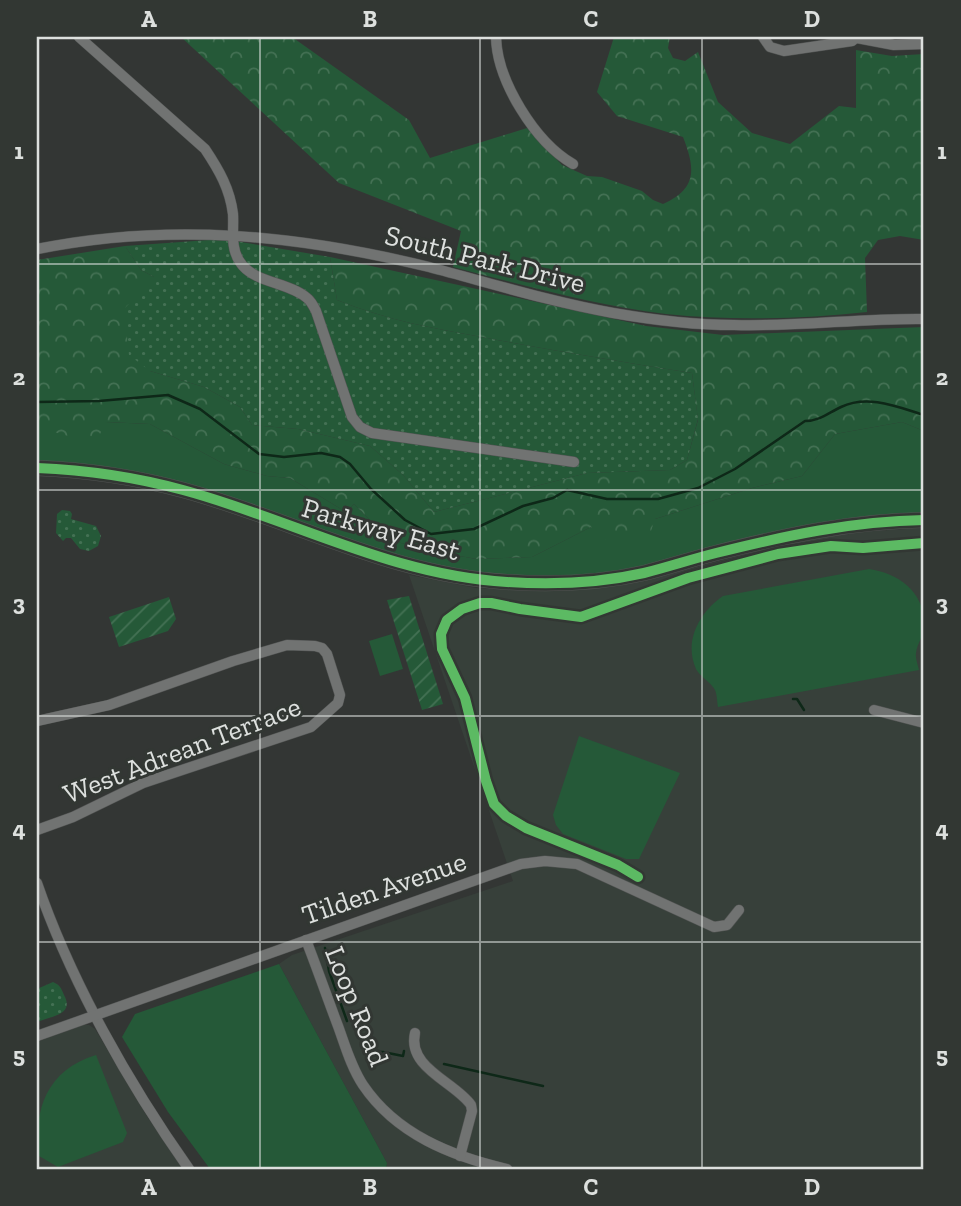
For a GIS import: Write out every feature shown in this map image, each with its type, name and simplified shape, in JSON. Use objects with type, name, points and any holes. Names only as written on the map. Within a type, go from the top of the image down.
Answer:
[{"type":"street","points":[[79,37],[205,149],[227,187],[233,212],[234,252],[241,265],[307,298],[316,311],[352,417],[360,427],[372,433],[574,462]]},
{"type":"street","points":[[496,37],[500,63],[514,98],[540,134],[573,164]]},
{"type":"street","points":[[763,37],[770,47],[784,51],[857,38],[894,46],[924,44]]},
{"type":"street","name":"South Park Drive","points":[[37,249],[105,237],[186,233],[233,234],[365,253],[562,302],[664,320],[733,325],[924,319]]},
{"type":"street","name":"Parkway East","points":[[37,468],[83,470],[185,490],[347,548],[417,569],[456,577],[508,582],[601,580],[643,573],[712,554],[820,530],[924,520]]},
{"type":"street","name":"West Adrean Terrace","points":[[37,722],[109,705],[282,645],[315,646],[327,654],[340,695],[338,703],[317,724],[138,785],[74,817],[37,830]]},
{"type":"street","points":[[874,710],[924,723]]},
{"type":"street","name":"Tilden Avenue","points":[[37,1036],[522,864],[564,862],[590,869],[714,926],[731,922],[739,909]]},
{"type":"street","points":[[37,883],[75,975],[131,1080],[189,1169]]},
{"type":"street","name":"Loop Road","points":[[306,940],[349,1055],[362,1083],[385,1111],[408,1131],[432,1144],[460,1156],[507,1169]]},
{"type":"street","points":[[415,1034],[412,1043],[417,1056],[471,1105],[472,1111],[460,1156]]},
{"type":"shaded area","points":[[924,528],[924,1169],[386,1169],[387,1163],[279,964],[292,955],[513,881],[409,575],[476,588],[528,591],[581,589],[643,581],[797,541],[871,531]]},
{"type":"shaded area","points":[[82,1025],[95,1029],[148,1118],[185,1169],[37,1169],[37,1042]]},
{"type":"green space","points":[[181,37],[292,37],[409,120],[430,158],[527,128],[562,165],[587,176],[602,177],[642,191],[663,204],[683,191],[688,184],[691,176],[690,158],[683,137],[617,116],[597,92],[614,37],[670,37],[668,48],[673,58],[685,61],[698,52],[718,102],[752,133],[790,144],[839,106],[856,108],[856,50],[892,56],[924,54],[924,240],[900,236],[878,240],[865,258],[867,312],[817,316],[741,318],[666,314],[585,300],[453,267],[461,231],[339,183]]},
{"type":"green space","points":[[223,239],[330,257],[337,300],[393,318],[513,343],[692,373],[698,419],[687,460],[670,470],[587,473],[434,512],[403,475],[370,446],[298,429],[252,425],[240,407],[204,387],[150,371],[129,355],[124,309],[154,277],[141,270],[125,246]]},
{"type":"green space","points":[[125,246],[141,270],[154,277],[150,371],[204,387],[240,407],[252,425],[298,429],[370,446],[403,475],[434,512],[587,473],[670,470],[687,460],[698,420],[692,373],[449,331],[374,313],[337,300],[330,257],[646,326],[723,335],[924,327],[924,431],[902,422],[835,434],[802,476],[752,488],[655,519],[649,537],[606,540],[591,527],[532,557],[477,559],[431,551],[390,540],[354,504],[346,512],[290,478],[267,476],[224,464],[150,424],[106,422],[95,444],[37,427],[37,260]]},
{"type":"green space","points":[[106,422],[150,424],[224,464],[267,476],[290,478],[346,512],[354,504],[390,540],[477,559],[532,557],[591,527],[655,519],[752,488],[802,476],[835,434],[902,422],[924,431],[924,516],[608,574],[555,579],[507,578],[416,564],[236,501],[37,463],[37,427]]},
{"type":"green space","points":[[62,510],[70,511],[71,519],[96,526],[101,536],[98,546],[89,551],[80,549],[71,538],[63,541],[56,533],[57,514]]},
{"type":"green space","points":[[869,569],[900,580],[920,604],[924,627],[916,653],[919,670],[718,707],[715,690],[696,669],[692,647],[696,627],[715,602],[723,596]]},
{"type":"green space","points":[[409,596],[443,704],[422,710],[387,600]]},
{"type":"green space","points":[[169,597],[176,619],[168,631],[119,647],[109,617]]},
{"type":"green space","points":[[392,634],[403,669],[380,676],[369,641]]},
{"type":"green space","points":[[579,736],[680,773],[639,859],[626,859],[563,834],[556,825],[553,815]]},
{"type":"green space","points":[[279,964],[387,1163],[386,1169],[210,1169],[168,1112],[122,1037],[135,1014]]},
{"type":"green space","points":[[53,982],[61,989],[67,1002],[66,1007],[60,1014],[37,1022],[37,989]]},
{"type":"green space","points":[[96,1055],[127,1133],[123,1142],[58,1167],[39,1156],[38,1123],[41,1107],[55,1081],[66,1070]]},
{"type":"waterway","points":[[37,402],[99,401],[168,395],[200,409],[259,454],[284,457],[321,453],[340,457],[405,520],[431,534],[474,529],[523,506],[553,498],[567,490],[607,499],[658,499],[698,488],[735,469],[805,421],[820,418],[851,403],[883,403],[924,415]]},
{"type":"waterway","points":[[793,699],[797,699],[804,710]]},
{"type":"waterway","points":[[325,948],[329,971],[347,1021]]},
{"type":"waterway","points":[[366,1052],[403,1056],[404,1051]]},
{"type":"waterway","points":[[444,1064],[543,1086]]},
{"type":"cycle path","points":[[37,468],[74,470],[165,485],[224,502],[382,558],[464,577],[507,582],[559,583],[610,579],[644,573],[793,535],[871,523],[924,520]]},
{"type":"cycle path","points":[[638,877],[618,865],[526,828],[506,816],[494,804],[465,698],[442,649],[441,634],[447,620],[462,609],[480,603],[581,617],[688,578],[778,554],[831,546],[863,548],[924,543]]}]
